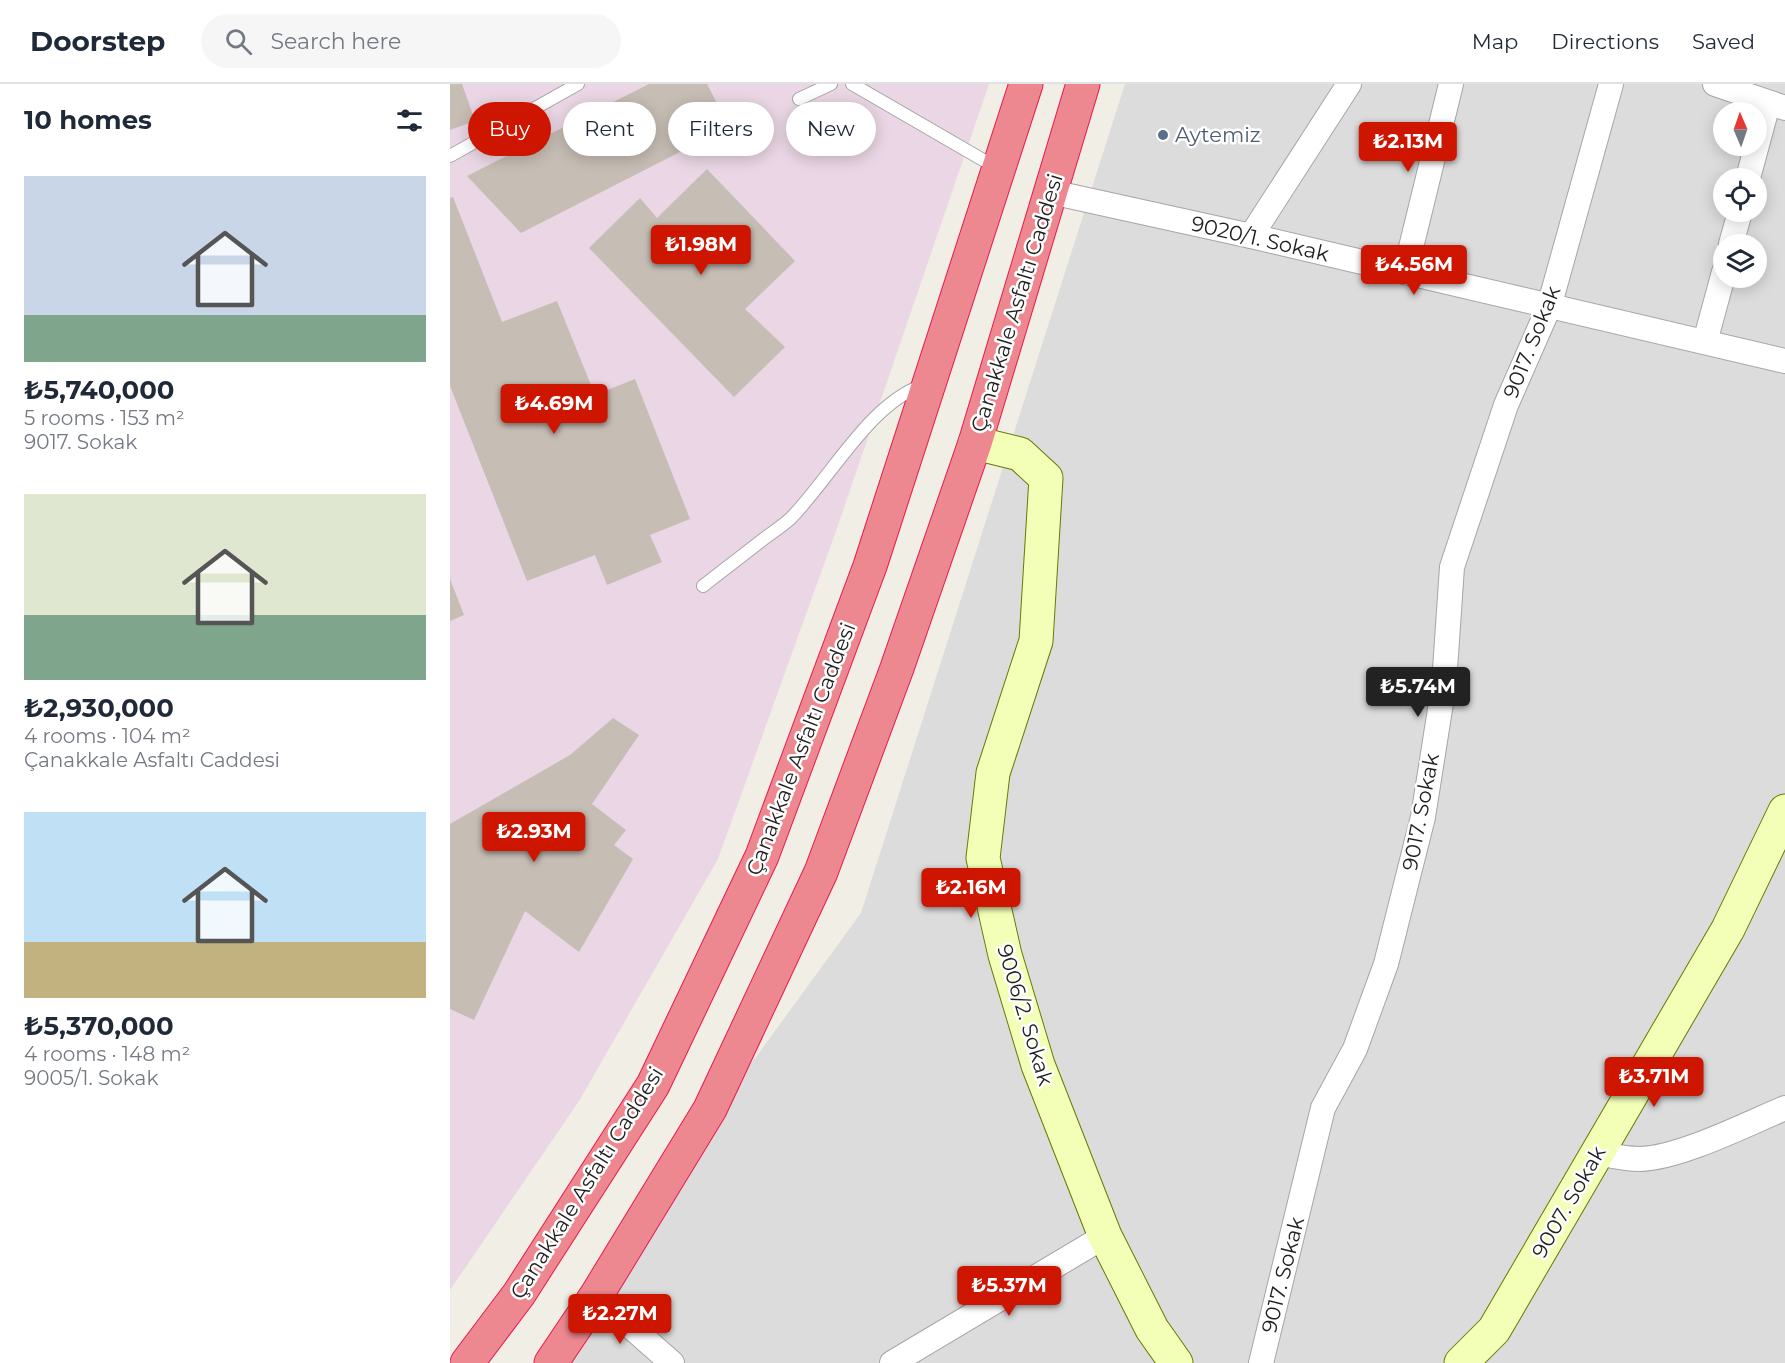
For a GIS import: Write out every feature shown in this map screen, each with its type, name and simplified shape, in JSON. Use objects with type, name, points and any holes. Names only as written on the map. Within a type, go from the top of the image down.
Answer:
[{"type":"highway","name":"Çanakkale Asfaltı Caddesi","points":[[467,1363],[519,1294],[653,1084],[762,856],[870,566],[1026,84]]},
{"type":"highway","name":"Çanakkale Asfaltı Caddesi","points":[[550,1363],[596,1296],[710,1109],[821,872],[897,668],[975,443],[1083,84]]},
{"type":"street","points":[[1251,236],[1349,84]]},
{"type":"street","points":[[1405,272],[1451,84]]},
{"type":"street","name":"9017. Sokak","points":[[1261,1363],[1323,1108],[1355,1049],[1386,964],[1423,817],[1444,684],[1452,567],[1506,405],[1550,307],[1611,84]]},
{"type":"street","points":[[1715,84],[1777,106],[1752,168]]},
{"type":"street","name":"9020/1. Sokak","points":[[1051,192],[1251,236],[1785,361]]},
{"type":"street","points":[[1705,342],[1720,288]]},
{"type":"street","name":"9006/2. Sokak","points":[[975,443],[1020,454],[1046,478],[1036,641],[993,773],[983,858],[1005,955],[1038,1065],[1105,1236],[1152,1329],[1176,1363]]},
{"type":"street","name":"9007. Sokak","points":[[1461,1363],[1494,1330],[1598,1153],[1728,929],[1785,811]]},
{"type":"street","points":[[1598,1153],[1617,1158],[1642,1159],[1683,1150],[1785,1108]]},
{"type":"street","points":[[892,1363],[1105,1236]]},
{"type":"street","points":[[596,1296],[672,1363]]},
{"type":"lane","points":[[450,156],[578,84]]},
{"type":"lane","points":[[800,99],[831,84]]},
{"type":"lane","points":[[852,84],[998,169]]},
{"type":"lane","points":[[703,586],[789,520],[822,484],[861,434],[891,403],[915,388],[929,384]]},
{"type":"shaded area","points":[[450,84],[989,84],[837,528],[718,859],[579,1101],[450,1290]]},
{"type":"shaded area","points":[[1125,84],[1785,84],[1785,1363],[533,1363],[861,913]]},
{"type":"building","points":[[450,84],[462,84],[468,102],[468,124],[450,130]]},
{"type":"building","points":[[649,84],[707,84],[716,102],[668,102],[668,156],[672,156],[521,233],[467,176],[507,156],[551,156],[551,134],[563,127],[563,156],[656,156],[656,102],[613,102]]},
{"type":"building","points":[[707,169],[795,261],[745,309],[785,347],[734,397],[589,248],[640,198],[657,218]]},
{"type":"building","points":[[453,197],[502,322],[557,301],[595,395],[635,379],[690,519],[650,535],[662,562],[607,585],[595,555],[527,581],[450,386],[450,198]]},
{"type":"building","points":[[450,579],[464,615],[450,621]]},
{"type":"building","points":[[613,718],[639,735],[592,804],[626,830],[614,845],[633,859],[579,952],[525,911],[474,1020],[450,1009],[450,824],[570,755]]},
{"type":"place","name":"Aytemiz","points":[[1163,135]]}]
